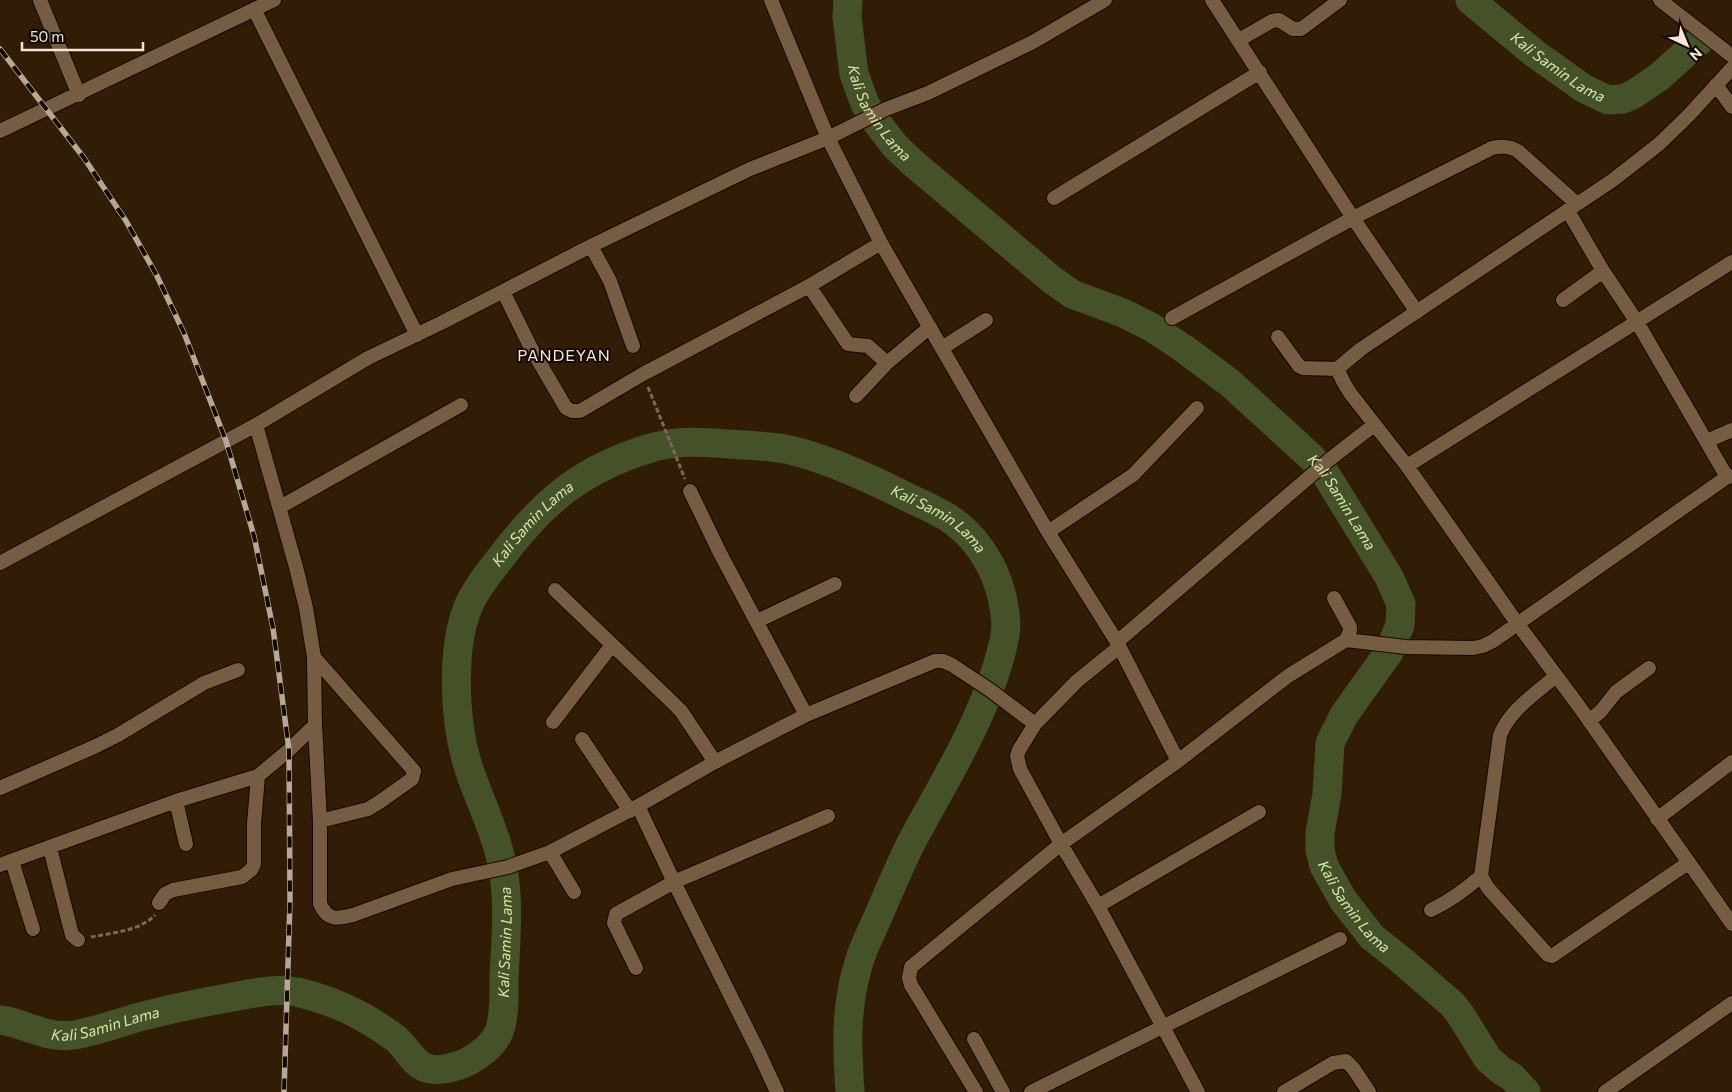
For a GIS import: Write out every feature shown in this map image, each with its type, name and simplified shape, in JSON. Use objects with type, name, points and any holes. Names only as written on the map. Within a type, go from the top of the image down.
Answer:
[{"type":"street","points":[[40,0],[79,95]]},
{"type":"street","points":[[0,131],[79,95],[274,0]]},
{"type":"street","points":[[771,0],[828,138],[881,243],[1048,532],[1118,644],[1178,761]]},
{"type":"street","points":[[1212,0],[1353,218],[1417,312]]},
{"type":"street","points":[[1239,40],[1272,21],[1280,20],[1293,29],[1301,29],[1340,0]]},
{"type":"street","points":[[1660,0],[1732,56]]},
{"type":"street","points":[[0,563],[256,425],[368,358],[591,246],[750,170],[828,138],[886,109],[928,93],[1034,42],[1100,1]]},
{"type":"street","points":[[254,10],[417,335]]},
{"type":"street","points":[[1278,337],[1299,366],[1303,368],[1337,369],[1361,349],[1613,180],[1659,144],[1688,116],[1732,68]]},
{"type":"street","points":[[1054,198],[1260,72]]},
{"type":"street","points":[[1716,85],[1732,107]]},
{"type":"street","points":[[1172,318],[1353,218],[1492,148],[1503,146],[1511,148],[1518,151],[1572,208],[1604,271],[1730,476],[1484,646],[1473,648],[1406,647],[1346,640]]},
{"type":"street","points":[[503,291],[531,348],[569,410],[580,411],[643,374],[809,286],[881,243]]},
{"type":"street","points":[[591,246],[610,281],[633,346]]},
{"type":"street","points":[[1407,466],[1732,262]]},
{"type":"street","points":[[1563,300],[1604,271]]},
{"type":"street","points":[[809,286],[848,344],[868,346],[886,363]]},
{"type":"street","points":[[942,348],[986,320]]},
{"type":"street","points":[[856,396],[886,363],[930,327]]},
{"type":"street","points":[[1337,369],[1344,383],[1407,466],[1732,924]]},
{"type":"street","points":[[280,507],[461,405]]},
{"type":"street","points":[[1048,532],[1133,475],[1197,408]]},
{"type":"street","points":[[256,425],[280,507],[306,608],[314,657],[320,821],[320,904],[323,912],[333,918],[338,919],[353,915],[452,879],[502,869],[550,852],[634,809],[715,762],[806,715],[935,661],[948,662],[990,690],[1035,724]]},
{"type":"street","points":[[1198,1092],[1098,906],[1061,844],[1018,764],[1019,750],[1035,724],[1077,681],[1329,460],[1374,425]]},
{"type":"street","points":[[1707,441],[1732,430]]},
{"type":"street","points":[[690,491],[720,553],[806,715]]},
{"type":"street","points":[[757,621],[835,584]]},
{"type":"street","points":[[555,590],[681,711],[715,762]]},
{"type":"street","points":[[976,1092],[911,984],[909,973],[911,968],[1061,844],[1178,761],[1288,676],[1346,640],[1350,627],[1334,598]]},
{"type":"street","points":[[553,722],[612,645]]},
{"type":"street","points":[[314,657],[414,771],[412,779],[393,794],[368,809],[320,821]]},
{"type":"street","points":[[1589,721],[1601,711],[1616,692],[1649,668]]},
{"type":"street","points":[[0,788],[94,747],[118,735],[204,683],[238,670]]},
{"type":"street","points":[[1431,910],[1458,895],[1480,876],[1500,735],[1504,726],[1518,709],[1556,676]]},
{"type":"street","points":[[33,929],[6,863],[176,800],[258,776],[289,750],[315,724]]},
{"type":"street","points":[[582,739],[634,809],[674,882],[759,1052],[776,1092]]},
{"type":"street","points":[[1657,819],[1732,762]]},
{"type":"street","points":[[159,903],[165,894],[173,890],[242,877],[251,870],[254,859],[254,824],[258,776]]},
{"type":"street","points":[[176,800],[186,844]]},
{"type":"street","points":[[1098,906],[1259,812]]},
{"type":"street","points":[[636,968],[614,923],[615,917],[623,910],[674,882],[828,816]]},
{"type":"street","points":[[50,848],[72,935],[78,940]]},
{"type":"street","points":[[550,852],[574,892]]},
{"type":"street","points":[[1480,876],[1488,888],[1548,955],[1552,956],[1688,863]]},
{"type":"street","points":[[1031,1092],[1340,939]]},
{"type":"street","points":[[1605,1092],[1732,1003]]},
{"type":"street","points":[[974,1039],[1003,1092]]},
{"type":"street","points":[[1284,1092],[1334,1063],[1346,1061],[1369,1092]]},
{"type":"path","points":[[643,374],[690,491]]},
{"type":"path","points":[[78,940],[141,924]]},
{"type":"waterway","name":"Kali Samin Lama","points":[[848,0],[847,17],[854,74],[865,104],[895,146],[1051,279],[1072,294],[1123,313],[1151,327],[1230,383],[1311,457],[1325,473],[1389,577],[1401,604],[1400,625],[1389,652],[1344,715],[1330,743],[1327,794],[1320,833],[1320,850],[1324,866],[1343,900],[1372,937],[1452,1004],[1488,1059],[1512,1077],[1526,1092]]},
{"type":"waterway","name":"Kali Samin Lama","points":[[1470,0],[1534,53],[1583,88],[1608,100],[1623,99],[1634,94],[1659,77],[1699,41]]},
{"type":"waterway","name":"Kali Samin Lama","points":[[0,1020],[53,1035],[74,1035],[190,1005],[257,993],[289,991],[310,995],[361,1016],[395,1038],[413,1059],[426,1068],[446,1069],[466,1062],[480,1054],[490,1045],[501,1026],[504,1005],[507,913],[502,864],[495,838],[468,766],[463,747],[457,703],[457,656],[466,613],[474,595],[515,539],[548,504],[585,476],[606,465],[628,455],[674,443],[700,442],[767,447],[796,451],[843,467],[930,508],[953,521],[973,540],[989,562],[999,587],[1005,614],[1006,627],[1003,647],[989,690],[958,757],[907,851],[861,956],[854,979],[849,1011],[850,1092]]},
{"type":"railway","points":[[0,49],[84,158],[126,221],[157,276],[184,333],[226,441],[254,536],[273,628],[289,750],[290,901],[284,1092]]},
{"type":"district","name":"PANDEYAN","points":[[564,355]]}]
